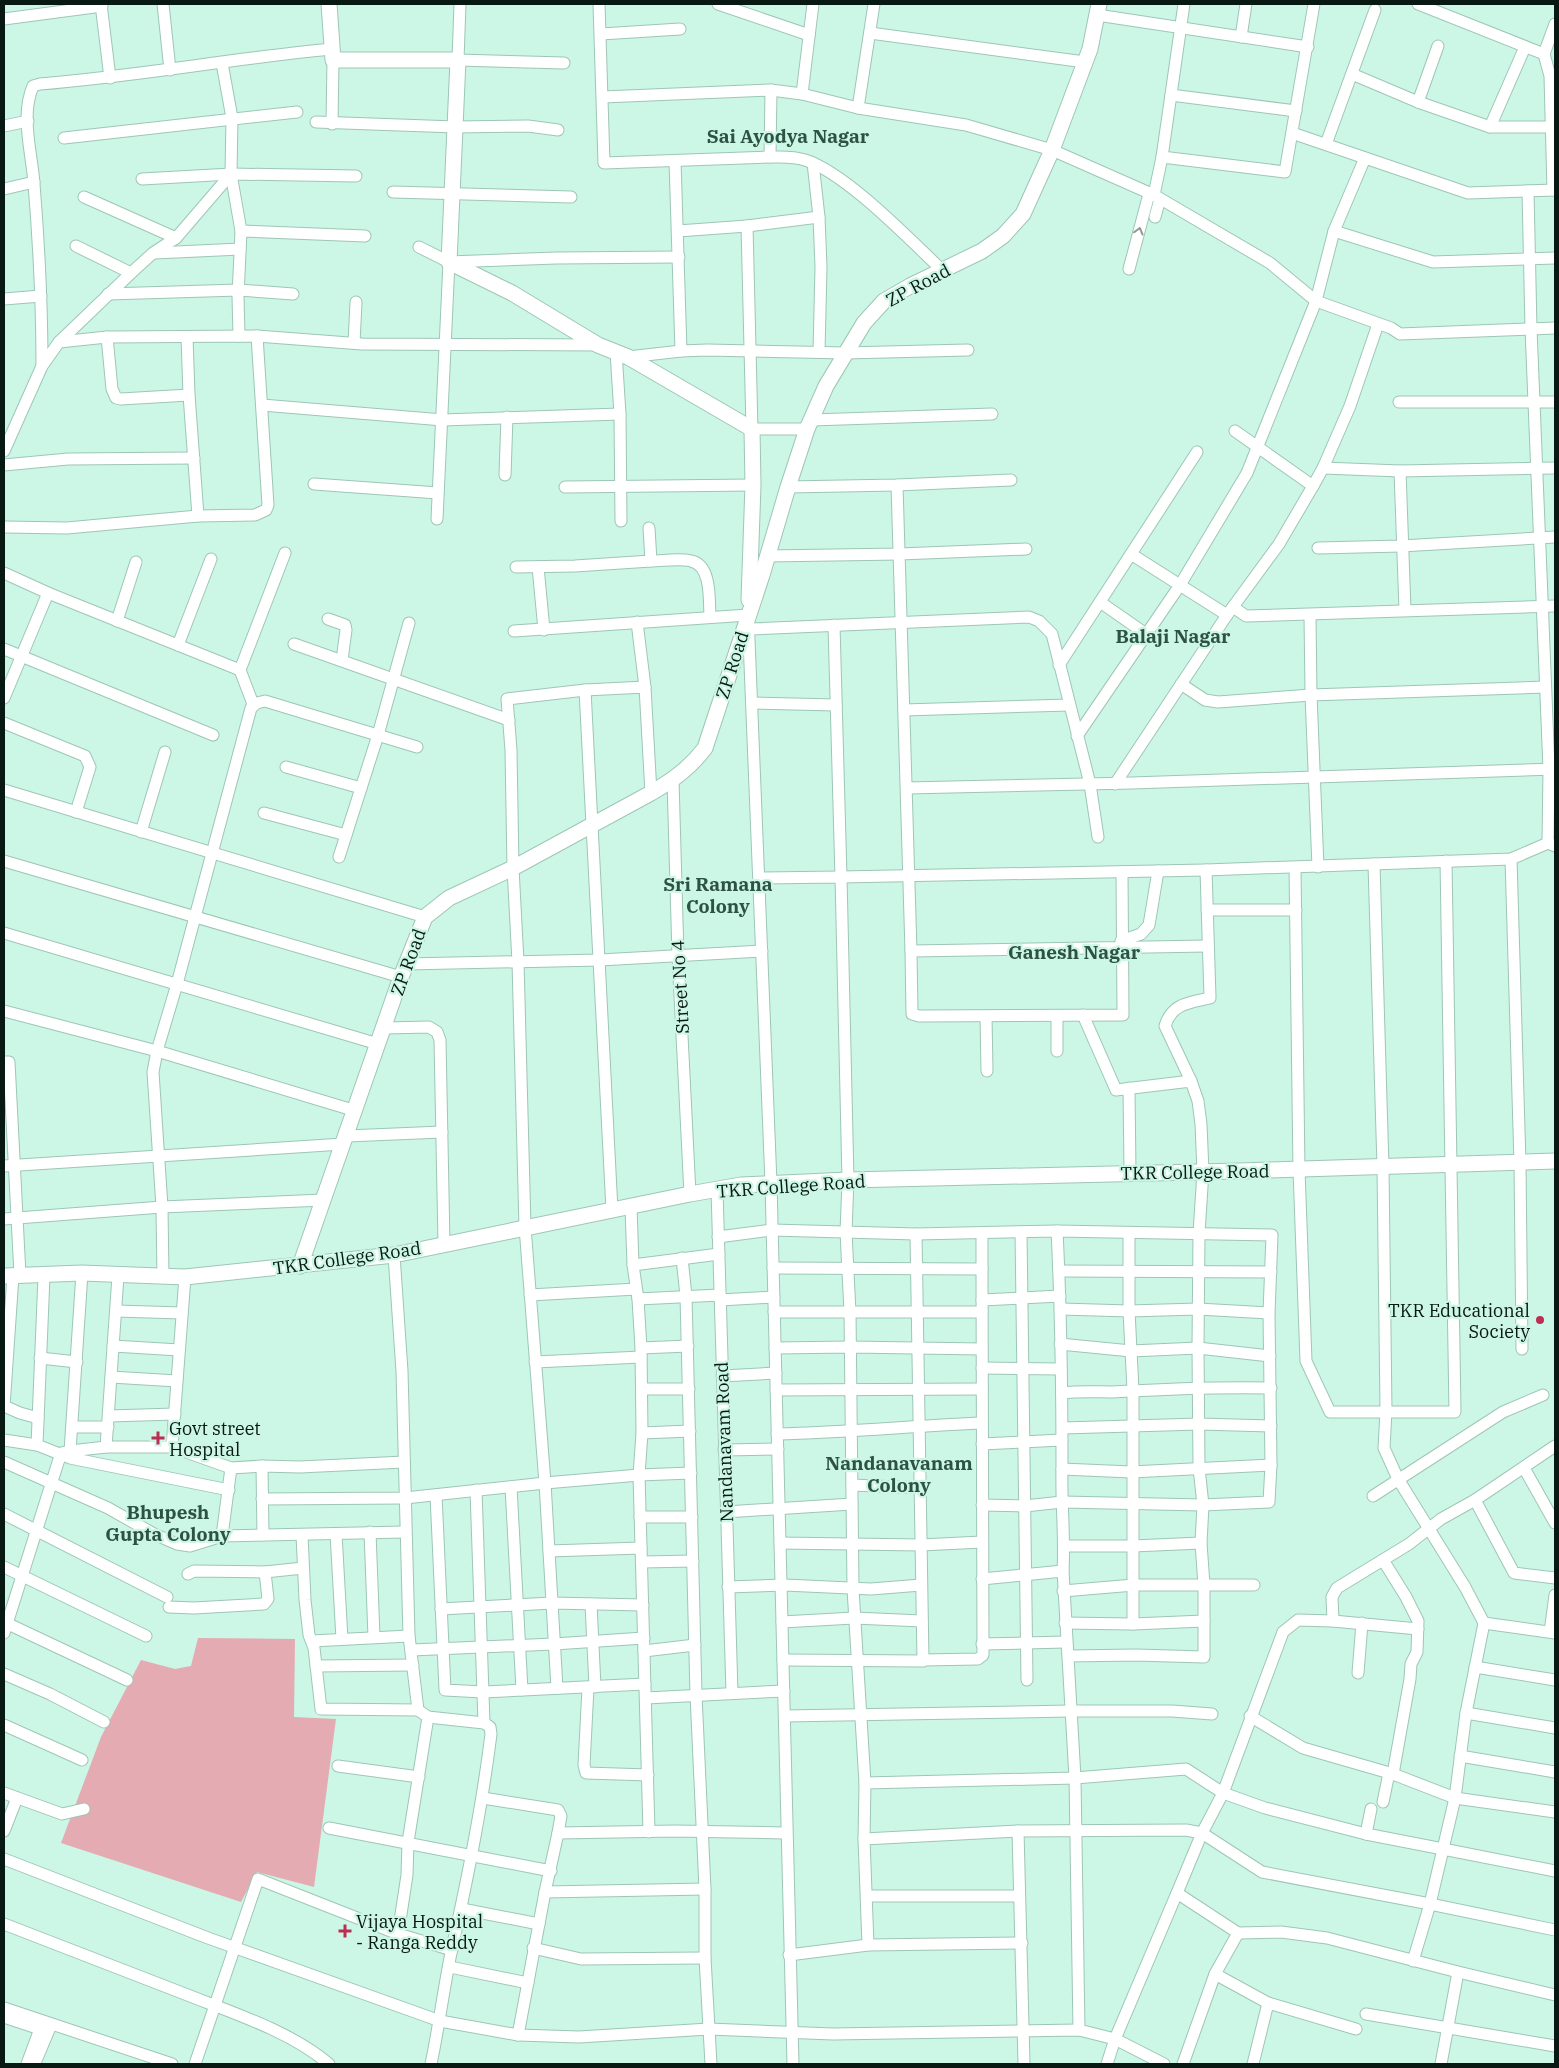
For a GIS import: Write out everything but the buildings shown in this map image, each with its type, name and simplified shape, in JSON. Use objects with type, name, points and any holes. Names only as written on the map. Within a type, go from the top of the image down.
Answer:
[{"type":"street","points":[[163,4],[170,70]]},
{"type":"street","points":[[329,4],[333,55],[332,124]]},
{"type":"street","points":[[437,519],[443,420],[460,4]]},
{"type":"street","points":[[599,4],[604,163],[770,157],[791,157],[813,163],[849,186],[942,270]]},
{"type":"street","points":[[718,4],[810,35]]},
{"type":"street","points":[[802,94],[814,4]]},
{"type":"street","points":[[858,108],[874,4]]},
{"type":"street","points":[[1129,269],[1154,196],[1162,157],[1184,4]]},
{"type":"street","points":[[1240,37],[1246,4]]},
{"type":"street","points":[[1162,157],[1285,172],[1314,4]]},
{"type":"street","points":[[1418,4],[1439,8],[1526,48],[1544,54]]},
{"type":"street","points":[[4,19],[101,5],[110,78]]},
{"type":"street","points":[[1098,9],[1180,27],[1308,47]]},
{"type":"street","name":"ZP Road","points":[[300,1266],[404,970],[425,917],[449,898],[513,868],[673,780],[693,764],[706,748],[749,622],[788,487],[826,386],[864,323],[884,301],[942,270],[976,255],[1003,236],[1023,214],[1052,150],[1090,49],[1098,9]]},
{"type":"street","points":[[1326,144],[1375,10]]},
{"type":"street","points":[[1292,133],[1468,193],[1554,190],[1551,126],[1553,76],[1544,54],[1555,24]]},
{"type":"street","points":[[601,34],[680,29]]},
{"type":"street","points":[[870,33],[1085,62]]},
{"type":"street","points":[[1418,102],[1438,46]]},
{"type":"street","points":[[1490,127],[1526,48]]},
{"type":"street","points":[[42,366],[41,296],[28,121],[28,99],[33,86],[222,64],[280,54],[564,63]]},
{"type":"street","points":[[222,64],[232,118],[231,174],[241,231],[239,336]]},
{"type":"street","points":[[1352,74],[1418,102],[1490,127],[1551,126]]},
{"type":"street","points":[[603,97],[771,90],[802,94],[858,108],[966,125],[1052,150],[1154,196],[1270,263],[1316,301],[1391,328],[1400,334],[1555,328]]},
{"type":"street","points":[[770,157],[771,90]]},
{"type":"street","points":[[1171,94],[1296,111]]},
{"type":"street","points":[[64,138],[297,112]]},
{"type":"street","points":[[4,126],[28,121]]},
{"type":"street","points":[[316,122],[455,128],[528,126],[558,130]]},
{"type":"street","points":[[1077,736],[1180,585],[1247,472],[1316,301],[1334,231],[1364,158]]},
{"type":"street","points":[[676,161],[681,351]]},
{"type":"street","points":[[813,163],[819,217],[821,267],[819,352]]},
{"type":"street","points":[[4,451],[42,366],[59,342],[153,253],[176,238],[231,174]]},
{"type":"street","points":[[142,180],[231,174],[356,176]]},
{"type":"street","points":[[4,189],[34,182]]},
{"type":"street","points":[[760,878],[1295,868],[1511,859],[1552,844],[1549,682],[1542,606],[1541,538],[1531,330],[1528,191]]},
{"type":"street","points":[[393,192],[571,197]]},
{"type":"street","points":[[1154,196],[1155,217]]},
{"type":"street","points":[[84,197],[176,238]]},
{"type":"street","points":[[678,231],[747,226],[819,217]]},
{"type":"street","points":[[747,226],[753,485],[749,622],[771,1183],[793,2064]]},
{"type":"street","points":[[241,231],[365,236]]},
{"type":"street","points":[[1334,231],[1433,262],[1555,258]]},
{"type":"street","points":[[76,246],[131,273]]},
{"type":"street","points":[[419,247],[512,293],[598,346],[622,355],[752,430],[992,414]]},
{"type":"street","points":[[153,253],[240,249]]},
{"type":"street","points":[[449,262],[556,258],[680,257]]},
{"type":"street","points":[[108,294],[239,290],[293,294]]},
{"type":"street","points":[[4,299],[41,296]]},
{"type":"street","points":[[354,343],[356,302]]},
{"type":"street","points":[[1115,784],[1230,611],[1279,544],[1313,486],[1323,468],[1350,406],[1378,324]]},
{"type":"street","points":[[59,342],[107,337],[257,336],[354,343],[598,346]]},
{"type":"street","points":[[6,527],[67,528],[198,516],[255,515],[266,510],[268,505],[257,336]]},
{"type":"street","points":[[107,337],[112,389],[116,398],[189,395]]},
{"type":"street","points":[[187,337],[189,395],[198,516]]},
{"type":"street","points":[[622,355],[681,351],[845,353],[968,350]]},
{"type":"street","points":[[622,355],[620,414],[622,521]]},
{"type":"street","points":[[1399,402],[1555,402]]},
{"type":"street","points":[[262,404],[443,420],[620,414]]},
{"type":"street","points":[[505,475],[507,417]]},
{"type":"street","points":[[1235,431],[1313,486]]},
{"type":"street","points":[[1059,665],[1197,452]]},
{"type":"street","points":[[4,465],[68,459],[194,458]]},
{"type":"street","points":[[1323,468],[1400,471],[1555,468]]},
{"type":"street","points":[[1400,471],[1401,546],[1405,610]]},
{"type":"street","points":[[788,487],[1011,480]]},
{"type":"street","points":[[314,484],[438,493]]},
{"type":"street","points":[[565,487],[753,485]]},
{"type":"street","points":[[897,485],[912,1014],[919,1016],[1123,1015],[1121,944],[1122,872]]},
{"type":"street","points":[[649,528],[651,561]]},
{"type":"street","points":[[1318,548],[1401,546],[1555,537]]},
{"type":"street","points":[[767,556],[900,554],[1026,549]]},
{"type":"street","points":[[163,1277],[162,1207],[153,1072],[157,1051],[253,704],[240,670],[285,553]]},
{"type":"street","points":[[1131,554],[1180,585],[1230,611],[1246,616],[1555,606]]},
{"type":"street","points":[[178,645],[211,559]]},
{"type":"street","points":[[516,567],[538,568],[651,561],[692,561],[701,566],[705,572],[710,617]]},
{"type":"street","points":[[117,621],[136,562]]},
{"type":"street","points":[[538,568],[544,630]]},
{"type":"street","points":[[4,574],[240,670]]},
{"type":"street","points":[[4,698],[48,593]]},
{"type":"street","points":[[1100,602],[1146,634]]},
{"type":"street","points":[[1310,615],[1310,695],[1318,867]]},
{"type":"street","points":[[514,631],[710,617],[749,622],[834,625],[1029,617],[1039,621],[1052,634],[1090,784],[1098,837]]},
{"type":"street","points":[[328,619],[345,625],[342,660]]},
{"type":"street","points":[[637,622],[645,687],[651,793]]},
{"type":"street","points":[[339,857],[378,735],[409,623]]},
{"type":"street","points":[[834,625],[848,1180],[846,1232],[850,1312],[853,1589],[865,1783],[864,1839],[868,1945]]},
{"type":"street","points":[[294,644],[508,720]]},
{"type":"street","points":[[4,649],[213,735]]},
{"type":"street","points":[[1181,684],[1205,700],[1218,702],[1549,682]]},
{"type":"street","points":[[557,1688],[525,1228],[511,750],[507,700],[585,690],[645,687]]},
{"type":"street","points":[[585,690],[612,1210]]},
{"type":"street","points":[[253,704],[265,701],[417,747]]},
{"type":"street","points":[[753,703],[836,705]]},
{"type":"street","points":[[904,710],[1069,705]]},
{"type":"street","points":[[4,723],[85,756],[90,767],[76,812]]},
{"type":"street","points":[[141,832],[165,752]]},
{"type":"street","points":[[286,766],[361,788]]},
{"type":"street","points":[[907,788],[1115,784],[1552,769]]},
{"type":"street","name":"Street No 4","points":[[673,780],[678,956],[690,1194]]},
{"type":"street","points":[[4,790],[425,917]]},
{"type":"street","points":[[264,813],[346,835]]},
{"type":"street","points":[[1511,859],[1520,1162],[1522,1350]]},
{"type":"street","points":[[4,861],[195,916],[404,970],[518,962],[600,960],[762,951]]},
{"type":"street","points":[[1295,868],[1299,1170],[1306,1361],[1330,1412],[1455,1412],[1446,861]]},
{"type":"street","points":[[1374,864],[1383,1167],[1386,1411],[1384,1448],[1398,1479],[1465,1587],[1484,1623],[1466,1713],[1455,1798],[1430,1904],[1413,1961]]},
{"type":"street","points":[[1068,1656],[1204,1657],[1204,1585],[1201,1543],[1203,1505],[1199,1468],[1198,1348],[1199,1233],[1203,1172],[1201,1124],[1198,1101],[1191,1081],[1165,1026],[1168,1015],[1183,1004],[1210,998],[1206,870]]},
{"type":"street","points":[[1121,944],[1141,934],[1149,924],[1158,871]]},
{"type":"street","points":[[1207,910],[1296,910]]},
{"type":"street","points":[[4,933],[378,1044]]},
{"type":"street","points":[[911,951],[1121,944],[1207,946]]},
{"type":"street","points":[[4,1011],[157,1051],[356,1111]]},
{"type":"street","points":[[1083,1015],[1116,1090],[1191,1081]]},
{"type":"street","points":[[986,1016],[987,1071]]},
{"type":"street","points":[[1057,1016],[1057,1051]]},
{"type":"street","points":[[384,1028],[429,1027],[437,1032],[440,1040],[444,1244]]},
{"type":"street","points":[[4,1062],[9,1062],[9,1166],[16,1218],[8,1304],[4,1406],[20,1414],[38,1418]]},
{"type":"street","points":[[1129,1088],[1130,1173]]},
{"type":"street","points":[[9,1166],[159,1156],[442,1132]]},
{"type":"street","name":"TKR College Road","points":[[12,1276],[82,1273],[118,1276],[185,1277],[394,1256],[444,1244],[741,1185],[848,1180],[1555,1162]]},
{"type":"street","name":"Nandanavam Road","points":[[717,1190],[732,1693]]},
{"type":"street","points":[[4,1219],[162,1207],[323,1200]]},
{"type":"street","points":[[631,1207],[633,1265],[641,1352],[642,1433],[639,1475],[649,1832]]},
{"type":"street","points":[[718,1237],[772,1230],[916,1234],[1057,1231],[1272,1235],[1269,1313],[1271,1465],[1268,1502],[1203,1505],[1062,1502],[1025,1506],[982,1505]]},
{"type":"street","points":[[1057,1231],[1061,1309],[1063,1591],[1075,1778],[1074,1832],[1079,2030]]},
{"type":"street","points":[[1021,1232],[1027,1680]]},
{"type":"street","points":[[1129,1233],[1129,1311],[1133,1390],[1131,1472],[1133,1504],[1133,1624]]},
{"type":"street","points":[[916,1234],[923,1660]]},
{"type":"street","points":[[783,1660],[857,1662],[978,1659],[983,1654],[982,1234]]},
{"type":"street","points":[[633,1265],[719,1254]]},
{"type":"street","points":[[394,1256],[402,1371],[409,1636],[418,1710]]},
{"type":"street","points":[[682,1258],[688,1346],[696,1695],[705,1889],[705,1958],[711,2064]]},
{"type":"street","points":[[773,1268],[847,1270],[982,1269]]},
{"type":"street","points":[[1059,1271],[1271,1272]]},
{"type":"street","points":[[82,1273],[73,1427],[66,1452],[36,1529],[5,1626],[127,1680]]},
{"type":"street","points":[[37,1445],[44,1276]]},
{"type":"street","points":[[106,1447],[118,1276]]},
{"type":"street","points":[[172,1447],[185,1277]]},
{"type":"street","points":[[530,1295],[637,1294],[774,1297]]},
{"type":"street","points":[[774,1312],[916,1311],[982,1306],[1022,1299],[1060,1296]]},
{"type":"street","points":[[1061,1309],[1129,1311],[1198,1309],[1269,1313]]},
{"type":"street","points":[[116,1311],[182,1313]]},
{"type":"street","points":[[1060,1344],[1131,1351],[1198,1348],[1270,1356]]},
{"type":"street","points":[[113,1346],[179,1350]]},
{"type":"street","points":[[535,1362],[688,1346]]},
{"type":"street","points":[[775,1348],[917,1347],[982,1349]]},
{"type":"street","points":[[40,1358],[77,1362]]},
{"type":"street","points":[[982,1368],[1061,1369]]},
{"type":"street","points":[[722,1376],[776,1374]]},
{"type":"street","points":[[111,1377],[177,1381]]},
{"type":"street","points":[[1062,1394],[1082,1391],[1199,1387],[1270,1388]]},
{"type":"street","points":[[642,1389],[689,1389]]},
{"type":"street","points":[[776,1390],[982,1389]]},
{"type":"street","points":[[1373,1496],[1503,1412],[1543,1395]]},
{"type":"street","points":[[73,1427],[108,1421],[175,1414]]},
{"type":"street","points":[[777,1434],[850,1432],[982,1423]]},
{"type":"street","points":[[982,1444],[1132,1425],[1271,1426]]},
{"type":"street","points":[[642,1433],[690,1431]]},
{"type":"street","points":[[4,1440],[66,1452],[106,1447],[172,1447],[231,1468],[404,1462]]},
{"type":"street","points":[[1333,1621],[1332,1597],[1336,1588],[1408,1544],[1428,1528],[1475,1500],[1555,1446]]},
{"type":"street","points":[[724,1450],[778,1449]]},
{"type":"street","points":[[66,1452],[70,1458],[229,1490]]},
{"type":"street","points":[[4,1462],[108,1508],[154,1534],[177,1544],[190,1546],[222,1536],[405,1532]]},
{"type":"street","points":[[1062,1469],[1131,1472],[1271,1465]]},
{"type":"street","points":[[262,1466],[263,1535]]},
{"type":"street","points":[[222,1536],[231,1468]]},
{"type":"street","points":[[1524,1468],[1555,1523]]},
{"type":"street","points":[[262,1499],[405,1498],[639,1475],[691,1474]]},
{"type":"street","points":[[852,1485],[921,1488]]},
{"type":"street","points":[[511,1487],[522,1690]]},
{"type":"street","points":[[476,1490],[484,1723]]},
{"type":"street","points":[[436,1495],[445,1690],[483,1692],[645,1684]]},
{"type":"street","points":[[1475,1500],[1514,1573],[1555,1578]]},
{"type":"street","points":[[726,1512],[852,1504]]},
{"type":"street","points":[[4,1514],[36,1529],[168,1602],[194,1608],[264,1604],[268,1599],[265,1572]]},
{"type":"street","points":[[640,1517],[692,1516]]},
{"type":"street","points":[[370,1532],[374,1637]]},
{"type":"street","points":[[336,1534],[342,1639]]},
{"type":"street","points":[[302,1535],[308,1626],[316,1666],[321,1709],[418,1710],[428,1717],[484,1723],[490,1727],[491,1734],[483,1798],[431,2064]]},
{"type":"street","points":[[780,1543],[853,1545],[982,1542]]},
{"type":"street","points":[[1064,1546],[1133,1546],[1201,1543]]},
{"type":"street","points":[[548,1551],[641,1548]]},
{"type":"street","points":[[1383,1560],[1406,1597],[1418,1621],[1417,1652],[1410,1664],[1410,1679],[1391,1773],[1383,1802]]},
{"type":"street","points":[[642,1562],[693,1561]]},
{"type":"street","points":[[4,1567],[146,1636]]},
{"type":"street","points":[[188,1574],[194,1571],[265,1572],[303,1568]]},
{"type":"street","points":[[982,1580],[1063,1571]]},
{"type":"street","points":[[1063,1591],[1134,1584],[1254,1585]]},
{"type":"street","points":[[728,1587],[781,1586],[853,1589],[921,1585]]},
{"type":"street","points":[[1484,1623],[1553,1633],[1555,1595]]},
{"type":"street","points":[[441,1609],[552,1603],[643,1605]]},
{"type":"street","points":[[591,1604],[592,1688],[584,1765],[586,1773],[648,1775]]},
{"type":"street","points":[[782,1622],[854,1618],[922,1621]]},
{"type":"street","points":[[1107,2064],[1115,2039],[1202,1833],[1223,1793],[1282,1632],[1298,1620],[1362,1623],[1418,1629]]},
{"type":"street","points":[[1065,1623],[1133,1624],[1204,1621]]},
{"type":"street","points":[[1358,1673],[1362,1623]]},
{"type":"street","points":[[312,1641],[409,1636]]},
{"type":"street","points":[[412,1650],[644,1638]]},
{"type":"street","points":[[982,1644],[1065,1642]]},
{"type":"street","points":[[644,1651],[695,1645]]},
{"type":"street","points":[[316,1666],[413,1665]]},
{"type":"street","points":[[1475,1668],[1555,1680]]},
{"type":"street","points":[[4,1674],[50,1694],[104,1722]]},
{"type":"street","points":[[646,1698],[784,1690]]},
{"type":"street","points":[[785,1716],[1071,1711],[1212,1714]]},
{"type":"street","points":[[1466,1713],[1555,1728]]},
{"type":"street","points":[[1250,1716],[1303,1748],[1391,1773],[1455,1798],[1555,1812]]},
{"type":"street","points":[[398,1934],[407,1875],[408,1842],[428,1717]]},
{"type":"street","points":[[4,1725],[82,1760]]},
{"type":"street","points":[[1460,1756],[1555,1772]]},
{"type":"street","points":[[338,1766],[418,1777]]},
{"type":"street","points":[[865,1783],[1075,1778],[1186,1769],[1223,1793],[1265,1808],[1366,1834],[1555,1871]]},
{"type":"street","points":[[4,1793],[62,1814],[84,1809]]},
{"type":"street","points":[[4,1832],[17,1798]]},
{"type":"street","points":[[483,1798],[558,1810],[560,1816],[533,1948],[518,2035]]},
{"type":"street","points":[[1366,1834],[1371,1809]]},
{"type":"street","points":[[329,1828],[550,1871]]},
{"type":"street","points":[[864,1839],[1018,1831],[1186,1830],[1202,1833],[1262,1872],[1555,1930]]},
{"type":"street","points":[[1018,1831],[1024,2064]]},
{"type":"street","points":[[558,1833],[786,1833]]},
{"type":"street","points":[[4,1859],[236,1947],[440,2021],[518,2035],[579,2037],[709,2030],[791,2033],[1079,2030],[1115,2039],[1164,2064]]},
{"type":"street","points":[[195,2064],[258,1879],[398,1934],[452,1950]]},
{"type":"street","points":[[544,1892],[705,1889]]},
{"type":"street","points":[[1177,1893],[1238,1933],[1281,1932],[1327,1938],[1555,1995]]},
{"type":"street","points":[[867,1896],[1019,1896]]},
{"type":"street","points":[[462,1909],[539,1924]]},
{"type":"street","points":[[4,1924],[216,2006],[310,2048],[329,2064]]},
{"type":"street","points":[[1183,2064],[1214,1974],[1238,1933]]},
{"type":"street","points":[[789,1955],[868,1945],[1022,1943]]},
{"type":"street","points":[[533,1948],[581,1959],[705,1958]]},
{"type":"street","points":[[450,1967],[528,1983]]},
{"type":"street","points":[[1441,2064],[1458,1972]]},
{"type":"street","points":[[1214,1974],[1268,2003],[1356,2029]]},
{"type":"street","points":[[1254,2064],[1268,2003]]},
{"type":"street","points":[[4,2008],[172,2064]]},
{"type":"street","points":[[1366,2014],[1555,2046]]},
{"type":"street","points":[[4,2017],[40,2029],[27,2064]]},
{"type":"street","points":[[35,2064],[51,2025]]},
{"type":"shaded area","points":[[198,1638],[295,1639],[294,1717],[336,1719],[314,1887],[257,1872],[241,1902],[61,1843],[101,1737],[141,1660],[175,1669],[191,1666]]},
{"type":"place","name":"TKR Educational Society","points":[[1540,1320]]},
{"type":"place","name":"Govt street Hospital","points":[[158,1438]]},
{"type":"place","name":"Vijaya Hospital - Ranga Reddy","points":[[345,1931]]},
{"type":"district","name":"Sai Ayodya Nagar","points":[[788,136]]},
{"type":"district","name":"Balaji Nagar","points":[[1173,636]]},
{"type":"district","name":"Sri Ramana Colony","points":[[718,895]]},
{"type":"district","name":"Ganesh Nagar","points":[[1074,952]]},
{"type":"district","name":"Nandanavanam Colony","points":[[899,1474]]},
{"type":"district","name":"Bhupesh Gupta Colony","points":[[168,1523]]}]
